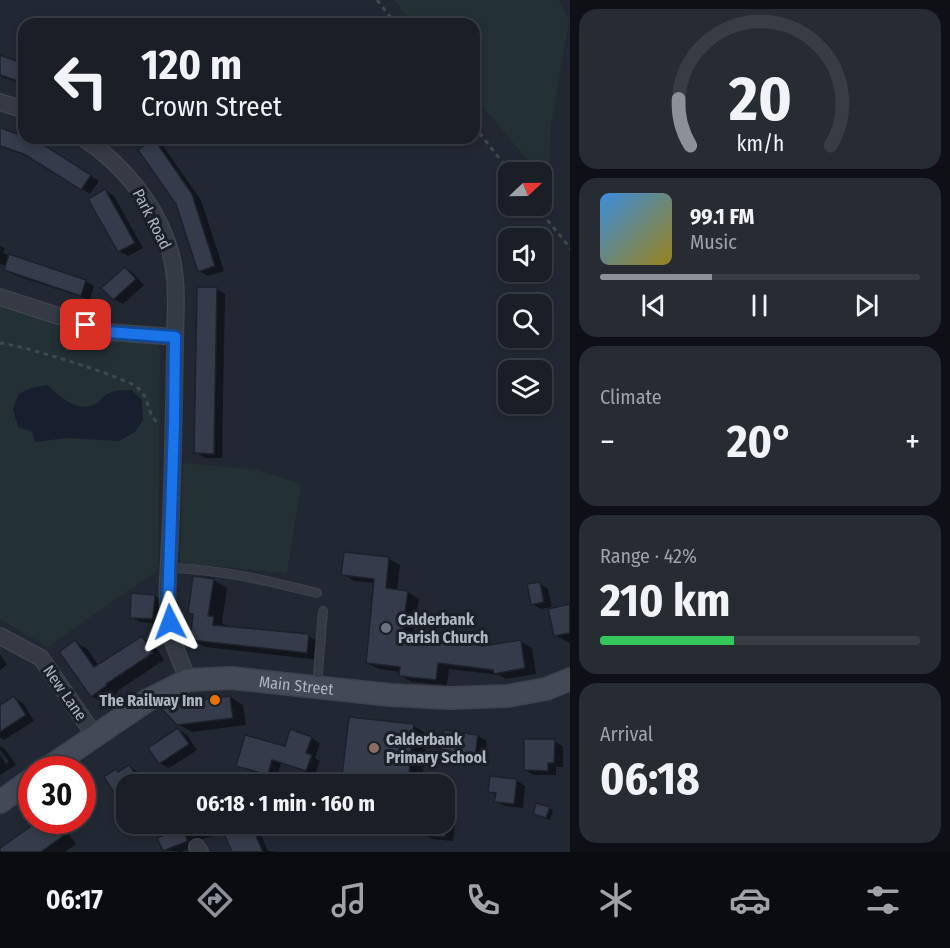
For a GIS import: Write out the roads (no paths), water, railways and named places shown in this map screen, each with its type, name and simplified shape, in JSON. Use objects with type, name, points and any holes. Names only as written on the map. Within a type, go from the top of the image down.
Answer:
[{"type":"main road","name":"Main Street","points":[[66,756],[148,700],[188,680],[231,678],[390,695],[460,697],[508,696],[546,688],[570,679]]},
{"type":"main road","points":[[0,802],[18,789]]},
{"type":"street","points":[[0,102],[18,108]]},
{"type":"street","name":"Park Road","points":[[93,144],[120,167],[136,187],[170,250],[176,288],[168,607],[172,638],[188,680]]},
{"type":"street","points":[[0,297],[108,332],[175,337]]},
{"type":"street","name":"New Lane","points":[[0,636],[41,658],[95,736]]},
{"type":"lane","points":[[169,568],[192,568],[258,578],[317,593]]},
{"type":"lane","points":[[317,687],[323,611]]},
{"type":"water","points":[[47,385],[68,402],[86,407],[98,403],[110,393],[132,390],[142,400],[143,420],[135,432],[119,441],[67,438],[35,442],[32,432],[18,427],[13,409],[19,394],[31,388]]},
{"type":"place","name":"Calderbank Parish Church","points":[[386,628]]},
{"type":"place","name":"The Railway Inn","points":[[215,700]]},
{"type":"place","name":"Calderbank Primary School","points":[[374,748]]}]
